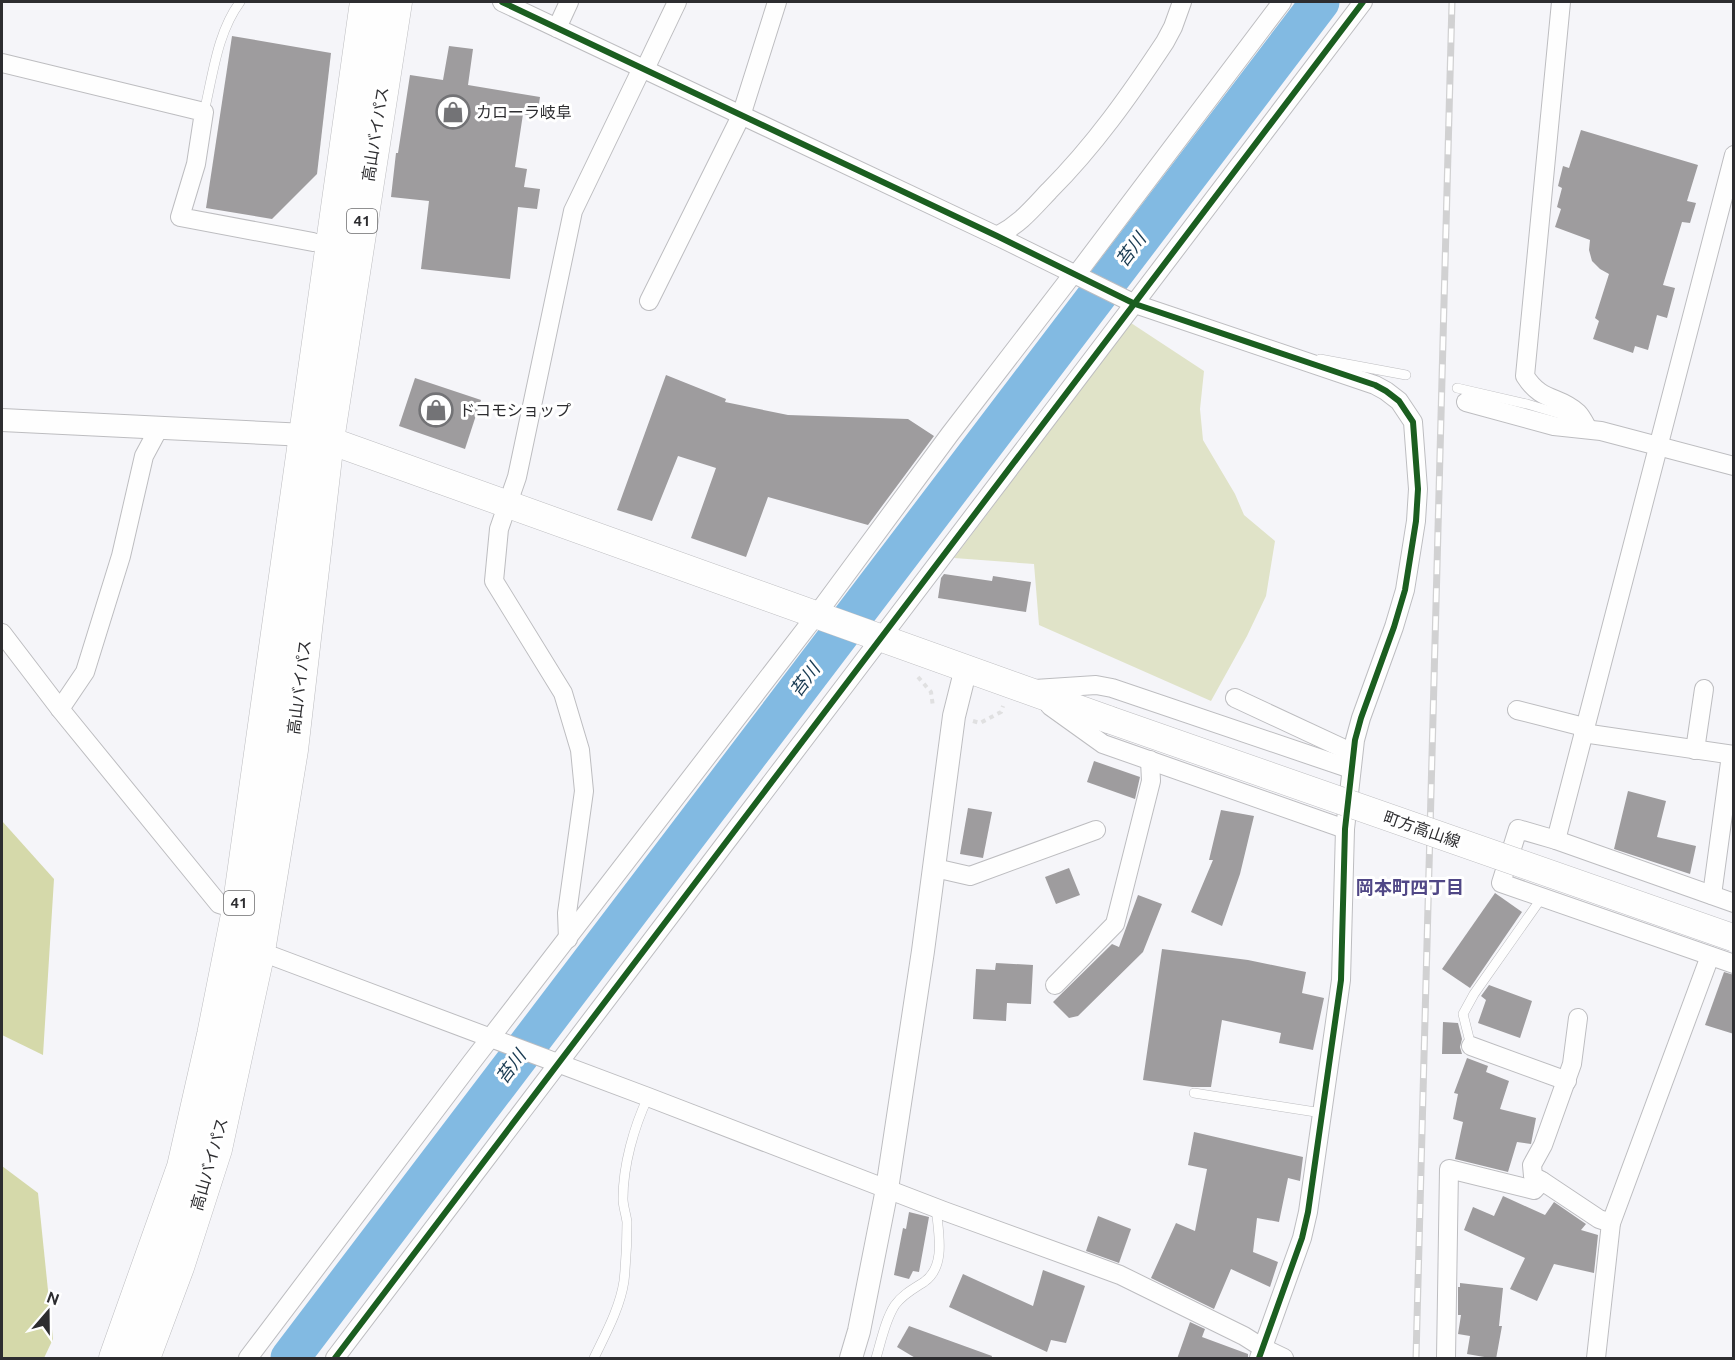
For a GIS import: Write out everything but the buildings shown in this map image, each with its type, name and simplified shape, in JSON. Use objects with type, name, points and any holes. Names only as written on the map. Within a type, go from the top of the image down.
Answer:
[{"type":"highway","name":"高山バイパス","points":[[144,1359],[178,1267],[216,1149],[259,951],[292,750],[330,249],[366,2]]},
{"type":"highway","name":"高山バイパス","points":[[115,1359],[183,1167],[209,1056],[238,910],[317,438],[396,2]]},
{"type":"main road","points":[[317,438],[878,637]]},
{"type":"main road","name":"町方高山線","points":[[878,637],[1734,938]]},
{"type":"street","points":[[502,2],[1132,302],[1386,391],[1399,401],[1413,422],[1418,489],[1412,556],[1394,627],[1361,718],[1352,761],[1345,829],[1341,980],[1302,1238],[1261,1353]]},
{"type":"street","points":[[557,28],[569,2]]},
{"type":"street","points":[[568,939],[567,913],[584,791],[580,750],[563,693],[494,580],[499,529],[517,477],[573,211],[677,2]]},
{"type":"street","points":[[649,301],[741,116],[777,2]]},
{"type":"street","points":[[997,236],[1016,226],[1106,127],[1165,42],[1182,2]]},
{"type":"street","points":[[248,1359],[495,1039],[568,939],[818,615],[950,434],[1077,275],[1282,2]]},
{"type":"street","points":[[335,1359],[554,1062],[1363,2]]},
{"type":"street","points":[[1561,2],[1525,376],[1532,388],[1542,395],[1559,401],[1578,413],[1585,425]]},
{"type":"street","points":[[2,63],[204,112],[196,164],[180,217],[314,242]]},
{"type":"street","points":[[1556,840],[1658,447],[1726,216],[1734,155]]},
{"type":"street","points":[[1462,395],[1554,426],[1585,425],[1658,447],[1734,466]]},
{"type":"street","points":[[2,420],[317,438]]},
{"type":"street","points":[[60,709],[85,672],[121,556],[144,456],[159,428]]},
{"type":"street","points":[[2,633],[60,709],[219,904],[238,910]]},
{"type":"street","points":[[851,1359],[862,1320],[887,1189],[954,716],[966,668]]},
{"type":"street","points":[[1028,690],[1096,685],[1112,688],[1352,761]]},
{"type":"street","points":[[1695,750],[1704,689]]},
{"type":"street","points":[[1028,690],[1103,744],[1345,829]]},
{"type":"street","points":[[1235,698],[1352,761]]},
{"type":"street","points":[[1517,710],[1584,730],[1732,755],[1712,896]]},
{"type":"street","points":[[1055,985],[1115,924],[1151,782],[1150,760]]},
{"type":"street","points":[[1734,903],[1556,840],[1518,829],[1501,883],[1734,964]]},
{"type":"street","points":[[934,868],[970,876],[1096,830]]},
{"type":"street","points":[[259,951],[1120,1275],[1244,1336],[1261,1353],[1284,1359]]},
{"type":"street","points":[[1596,1359],[1611,1223],[1710,956]]},
{"type":"street","points":[[1578,1018],[1572,1064],[1543,1145],[1532,1165],[1533,1176],[1599,1219],[1611,1223]]},
{"type":"street","points":[[1471,1046],[1567,1081]]},
{"type":"street","points":[[1446,1359],[1449,1169],[1534,1190],[1542,1181]]},
{"type":"lane","points":[[204,112],[221,40],[227,23],[240,2]]},
{"type":"lane","points":[[1288,356],[1337,361],[1406,375]]},
{"type":"lane","points":[[1471,1046],[1463,1014],[1474,994],[1543,896]]},
{"type":"lane","points":[[1194,1094],[1322,1113]]},
{"type":"lane","points":[[594,1359],[621,1295],[624,1282],[627,1234],[627,1218],[623,1201],[624,1180],[642,1110],[648,1097]]},
{"type":"lane","points":[[876,1359],[894,1306],[903,1295],[927,1280],[934,1270],[940,1248],[936,1207]]},
{"type":"green space","points":[[1131,323],[1204,371],[1200,409],[1203,440],[1235,494],[1244,515],[1275,541],[1266,596],[1211,701],[1039,625],[1034,564],[954,558]]},
{"type":"green space","points":[[2,821],[54,879],[43,1055],[2,1035]]},
{"type":"green space","points":[[2,1166],[38,1193],[53,1339],[44,1358],[2,1358]]},
{"type":"waterway","name":"苔川","points":[[290,1358],[1320,2]]},
{"type":"railway","points":[[1416,1358],[1452,2]]},
{"type":"cycle path","points":[[502,2],[997,236],[1135,304],[1375,385],[1399,401],[1413,422],[1418,489],[1416,521],[1405,590],[1355,740],[1345,829],[1341,980],[1308,1212],[1302,1238],[1259,1358]]},
{"type":"cycle path","points":[[335,1358],[1363,2]]},
{"type":"place","name":"カローラ岐阜","points":[[453,112]]},
{"type":"place","name":"ドコモショップ","points":[[436,410]]},
{"type":"district","name":"岡本町四丁目","points":[[1410,888]]}]
